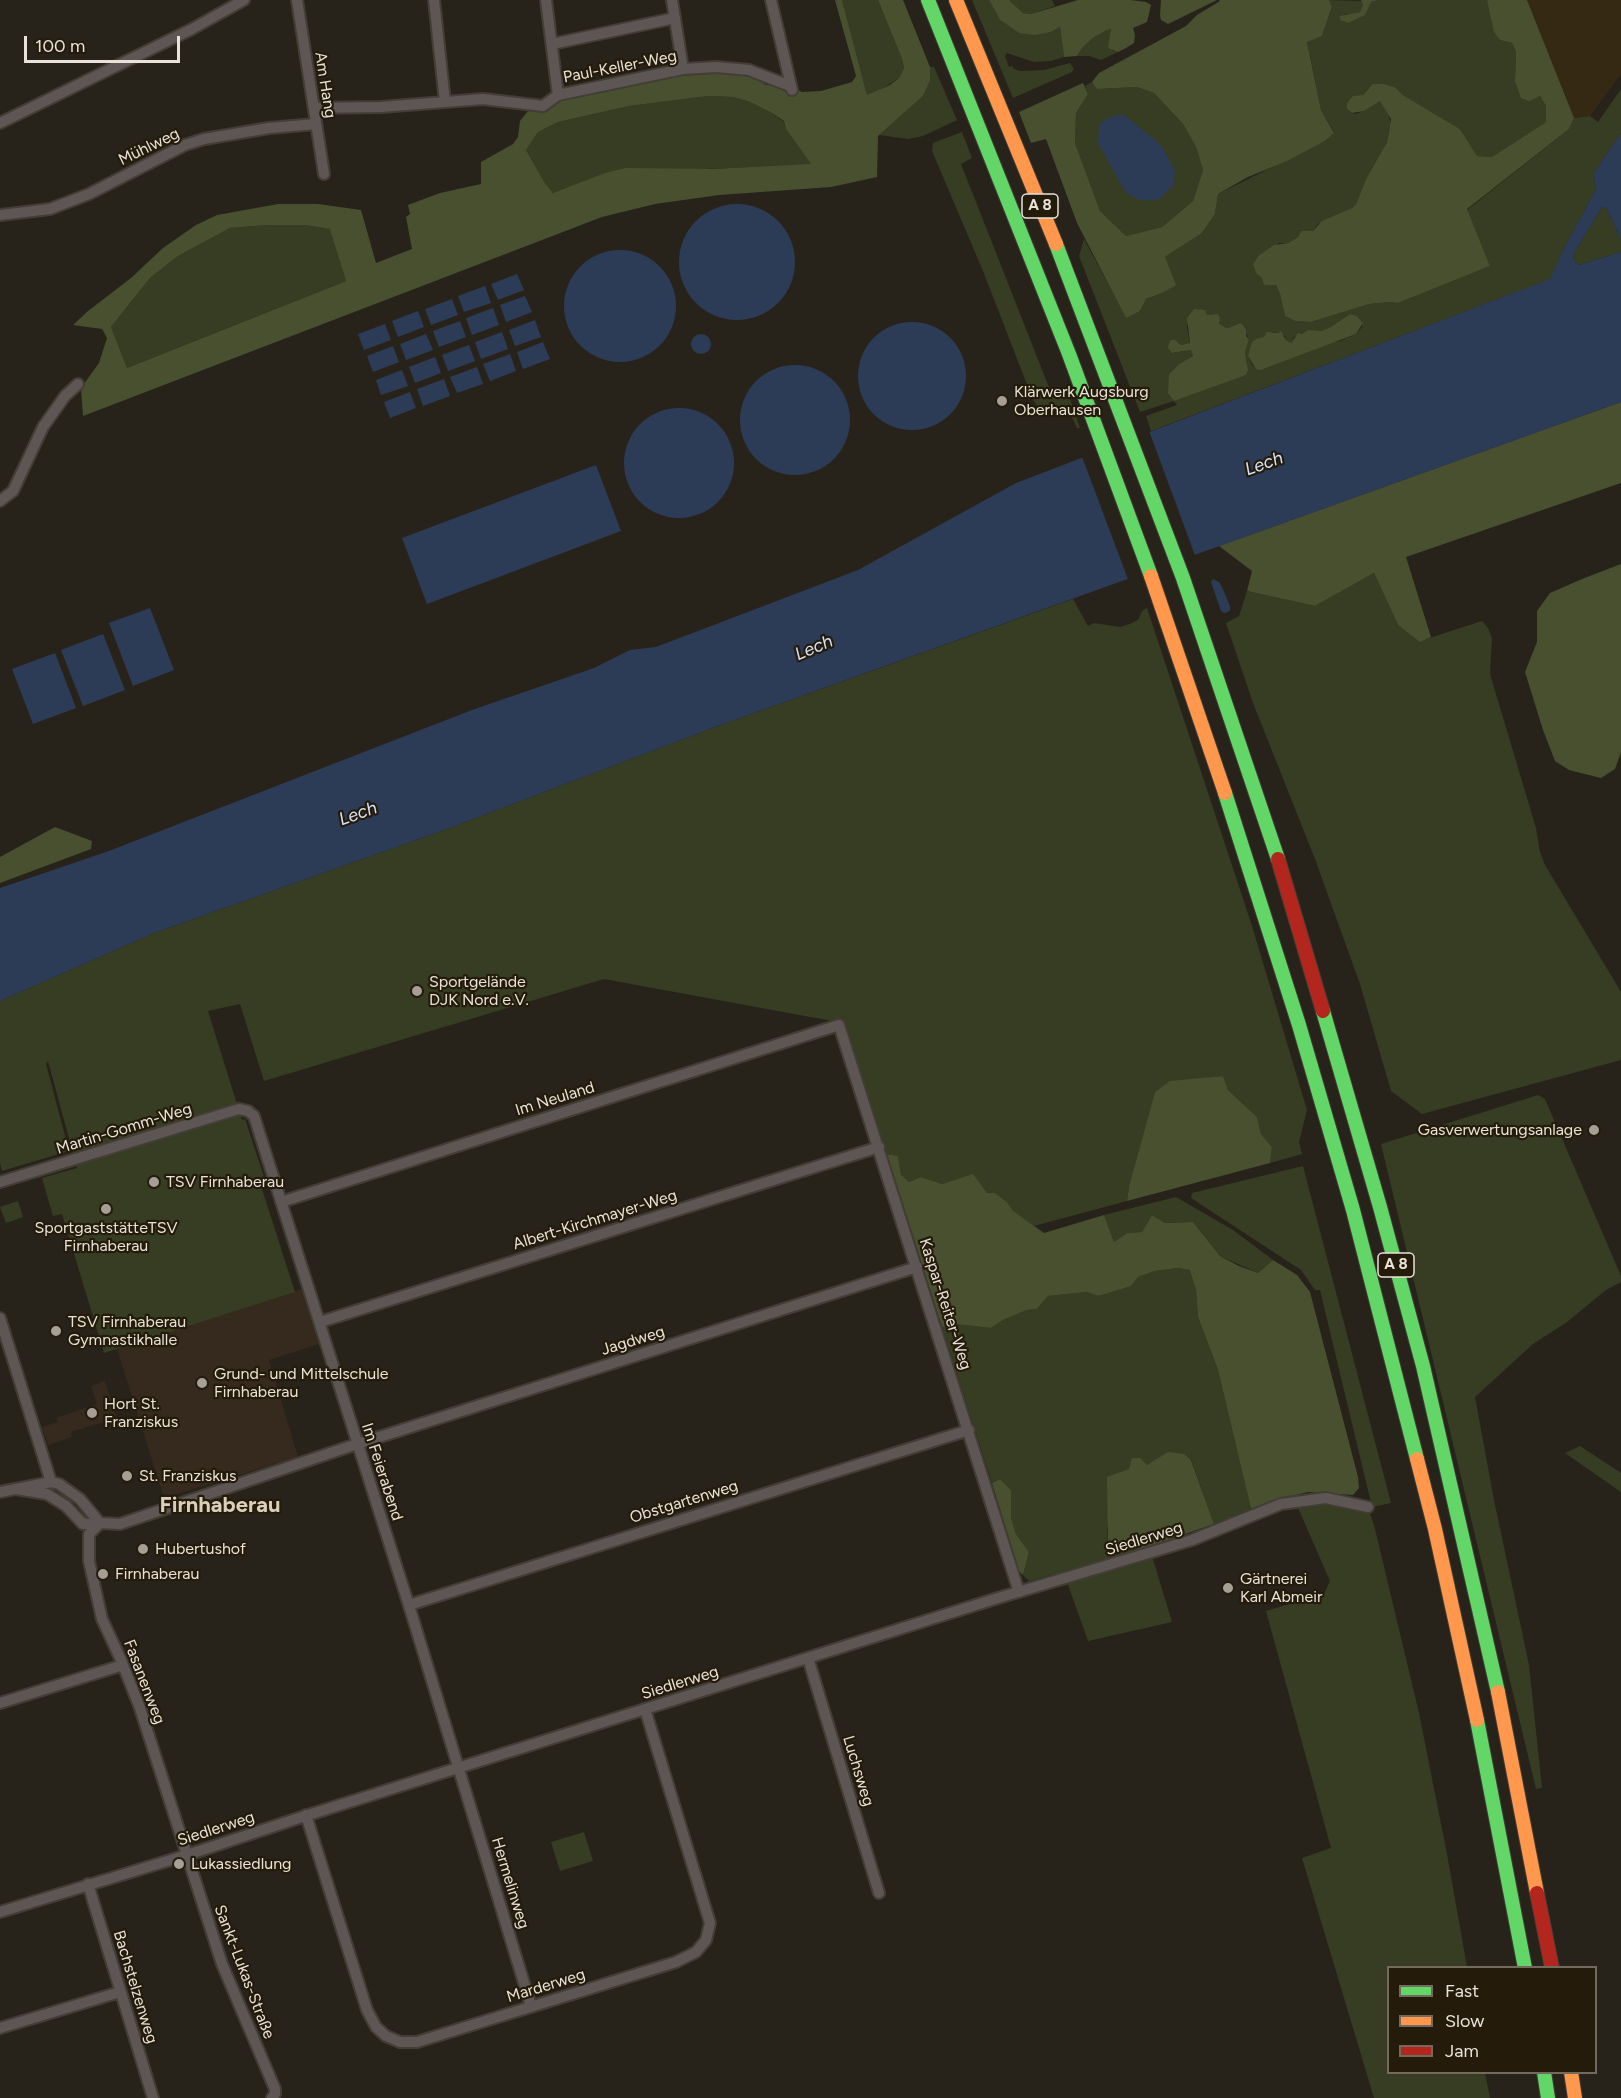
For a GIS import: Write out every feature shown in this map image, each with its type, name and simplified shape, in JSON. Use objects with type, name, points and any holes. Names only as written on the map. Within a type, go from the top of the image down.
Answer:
[{"type":"highway","name":"A 8","points":[[928,0],[1094,423],[1156,588],[1259,897],[1353,1210],[1435,1529],[1475,1711],[1525,1966]]},
{"type":"highway","name":"A 8","points":[[956,0],[1080,304],[1183,578],[1283,874],[1380,1207],[1423,1366],[1460,1520],[1503,1718],[1552,1966]]},
{"type":"highway","points":[[1544,2074],[1548,2098]]},
{"type":"highway","points":[[1571,2074],[1575,2098]]},
{"type":"street","points":[[0,123],[192,29],[244,0]]},
{"type":"street","name":"Am Hang","points":[[297,0],[324,174]]},
{"type":"street","points":[[434,0],[445,102]]},
{"type":"street","points":[[546,0],[558,95]]},
{"type":"street","points":[[672,0],[682,69]]},
{"type":"street","name":"Paul-Keller-Weg","points":[[314,108],[381,107],[493,100],[543,106],[558,95],[682,69],[716,67],[749,70],[791,89],[771,0]]},
{"type":"street","points":[[552,44],[675,18]]},
{"type":"street","name":"Mühlweg","points":[[0,215],[50,209],[88,194],[186,145],[204,139],[269,128],[316,124]]},
{"type":"street","points":[[0,501],[13,491],[43,427],[65,396],[78,384]]},
{"type":"street","name":"Kaspar-Reiter-Weg","points":[[839,1026],[1019,1592]]},
{"type":"street","name":"Im Neuland","points":[[281,1202],[839,1026]]},
{"type":"street","name":"Martin-Gomm-Weg","points":[[0,1182],[239,1109],[248,1111],[254,1116]]},
{"type":"street","name":"Im Feierabend","points":[[254,1116],[459,1769]]},
{"type":"street","name":"Albert-Kirchmayer-Weg","points":[[320,1322],[879,1147]]},
{"type":"street","name":"Jagdweg","points":[[100,1522],[120,1524],[357,1444],[917,1268]]},
{"type":"street","points":[[0,1318],[51,1482]]},
{"type":"street","name":"Obstgartenweg","points":[[409,1605],[969,1430]]},
{"type":"street","points":[[0,1492],[51,1482],[59,1484],[80,1499],[100,1522]]},
{"type":"street","points":[[16,1489],[47,1494],[66,1506],[83,1524],[100,1522]]},
{"type":"street","name":"Siedlerweg","points":[[0,1912],[1019,1592],[1192,1540],[1281,1504],[1326,1498],[1368,1508]]},
{"type":"street","name":"Fasanenweg","points":[[100,1522],[89,1534],[89,1561],[102,1619],[140,1708],[187,1855]]},
{"type":"street","name":"Luchsweg","points":[[808,1658],[879,1893]]},
{"type":"street","points":[[0,1704],[123,1665]]},
{"type":"street","name":"Marderweg","points":[[306,1815],[367,2010],[376,2027],[386,2036],[400,2042],[417,2043],[680,1960],[696,1952],[706,1940],[710,1923],[709,1916],[645,1709]]},
{"type":"street","name":"Hermelinweg","points":[[459,1769],[531,2006]]},
{"type":"street","name":"Sankt-Lukas-Straße","points":[[187,1855],[222,1964],[275,2089],[272,2098]]},
{"type":"street","name":"Bachstelzenweg","points":[[88,1884],[153,2098]]},
{"type":"street","points":[[0,2028],[120,1992]]},
{"type":"shaded area","points":[[1527,0],[1621,0],[1621,74],[1590,116],[1574,118]]},
{"type":"shaded area","name":"Grund- und Mittelschule Firnhaberau","points":[[302,1289],[319,1344],[269,1360],[298,1457],[164,1498],[117,1349]]},
{"type":"shaded area","name":"Hort St. Franziskus","points":[[105,1381],[117,1418],[71,1432],[72,1437],[48,1445],[42,1427],[58,1422],[56,1418],[97,1404],[91,1386]]},
{"type":"green space","points":[[835,0],[842,0],[867,95],[890,85],[899,78],[904,68],[878,0],[903,0],[930,67],[930,81],[923,96],[878,136],[877,177],[831,187],[719,195],[655,204],[602,217],[83,416],[81,388],[99,363],[107,338],[102,329],[73,325],[131,278],[163,248],[196,225],[217,215],[278,204],[318,204],[361,210],[376,263],[412,249],[406,217],[410,214],[408,205],[440,193],[481,184],[481,162],[513,144],[518,137],[520,121],[532,106],[558,95],[683,69],[748,74],[766,85],[790,86],[802,92],[821,91],[852,82],[856,76]],"holes":[[[708,96],[733,97],[750,102],[772,113],[784,121],[786,129],[811,164],[711,169],[626,168],[605,173],[553,193],[526,150],[538,132],[558,122],[629,106]],[[305,225],[330,229],[346,281],[127,368],[111,327],[150,278],[178,256],[230,228]]]},
{"type":"green space","points":[[842,0],[878,0],[902,59],[904,68],[899,78],[872,95],[867,96]]},
{"type":"green space","points":[[972,0],[989,0],[1000,20],[1019,33],[1051,32],[1060,27],[1064,57],[1051,61],[1034,62],[1007,53],[1005,56],[1009,67],[1012,66],[1020,71],[1044,70],[1070,63],[1074,69],[1072,72],[1013,98]]},
{"type":"green space","points":[[989,0],[1009,0],[1023,13],[1031,14],[1078,0],[1130,0],[1151,5],[1147,22],[1133,28],[1134,43],[1126,48],[1118,52],[1108,48],[1111,29],[1093,38],[1077,56],[1064,57],[1060,27],[1051,32],[1035,35],[1019,33],[1000,20]]},
{"type":"green space","points":[[1009,0],[1052,0],[1055,6],[1031,14],[1023,13]]},
{"type":"green space","points":[[1161,0],[1217,0],[1168,24],[1161,20]]},
{"type":"green space","points":[[1219,0],[1329,0],[1332,7],[1322,36],[1307,42],[1321,110],[1334,133],[1325,141],[1287,161],[1248,177],[1218,194],[1215,214],[1202,233],[1165,257],[1176,285],[1146,299],[1140,311],[1126,318],[1077,223],[1046,139],[1031,143],[1019,112],[1083,83],[1088,94],[1076,113],[1075,143],[1100,211],[1126,236],[1162,227],[1193,201],[1203,170],[1196,147],[1183,124],[1154,93],[1137,87],[1097,89],[1092,82],[1099,73],[1186,26],[1197,15]]},
{"type":"green space","points":[[1329,0],[1362,1],[1360,12],[1345,14],[1348,23],[1371,2],[1379,0],[1487,0],[1500,40],[1512,43],[1516,52],[1515,81],[1540,96],[1546,106],[1546,122],[1492,157],[1477,156],[1460,129],[1403,95],[1396,88],[1369,88],[1349,111],[1354,114],[1364,111],[1380,100],[1388,113],[1391,124],[1387,142],[1366,179],[1356,204],[1318,224],[1313,231],[1301,231],[1298,237],[1288,243],[1279,243],[1258,256],[1253,264],[1263,283],[1276,285],[1285,316],[1295,321],[1311,322],[1369,304],[1398,303],[1490,266],[1467,210],[1569,129],[1574,118],[1590,116],[1598,122],[1621,89],[1621,133],[1593,174],[1596,189],[1564,248],[1551,279],[1151,431],[1146,416],[1177,405],[1174,401],[1140,412],[1079,256],[1084,239],[1126,317],[1140,311],[1146,299],[1162,293],[1165,257],[1202,233],[1215,214],[1218,194],[1325,141],[1334,132],[1321,110],[1307,41],[1322,36],[1332,8]],"holes":[[[1213,314],[1223,327],[1228,328],[1240,323],[1249,339],[1245,353],[1246,375],[1174,401],[1169,374],[1179,364],[1193,356],[1192,350],[1173,353],[1178,342],[1180,345],[1190,344],[1188,323]],[[1350,314],[1362,321],[1362,327],[1356,334],[1340,341],[1264,369],[1253,366],[1248,356],[1256,339],[1262,339],[1273,332],[1285,336],[1286,340],[1291,343],[1294,337],[1308,331],[1321,331],[1329,328]]]},
{"type":"green space","points":[[1361,0],[1379,0],[1371,2],[1365,15],[1348,23],[1340,20],[1340,16],[1360,12],[1363,5]]},
{"type":"green space","points":[[1487,0],[1527,0],[1574,118],[1569,129],[1467,209],[1490,266],[1398,303],[1369,304],[1311,322],[1295,321],[1285,316],[1276,285],[1265,285],[1256,273],[1253,264],[1258,256],[1274,245],[1288,243],[1298,237],[1301,231],[1313,231],[1322,221],[1352,208],[1387,142],[1391,119],[1380,101],[1364,111],[1352,113],[1347,109],[1347,103],[1353,96],[1363,95],[1373,84],[1384,84],[1396,88],[1403,95],[1460,129],[1477,156],[1492,157],[1546,122],[1546,106],[1540,96],[1529,101],[1521,98],[1515,81],[1516,52],[1512,43],[1500,40],[1494,32]]},
{"type":"green space","points":[[1112,29],[1112,50],[1118,52],[1101,60],[1089,56],[1077,56],[1093,38]]},
{"type":"green space","points":[[930,67],[934,67],[957,120],[923,136],[908,139],[879,135],[923,96],[930,81]]},
{"type":"green space","points":[[1092,82],[1098,89],[1137,87],[1154,93],[1183,124],[1196,147],[1203,170],[1193,201],[1162,227],[1126,236],[1100,211],[1075,143],[1076,113],[1088,94],[1085,86]]},
{"type":"green space","points":[[708,96],[733,97],[750,102],[772,113],[784,122],[786,129],[812,165],[676,170],[553,193],[526,150],[538,132],[558,122],[629,106]]},
{"type":"green space","points":[[962,132],[972,158],[961,164],[1052,395],[1067,390],[1080,428],[1077,428],[1069,411],[1052,413],[1045,411],[1040,409],[1033,400],[983,271],[932,151],[933,143]]},
{"type":"green space","points":[[1602,207],[1607,209],[1621,240],[1621,252],[1579,265],[1573,259],[1574,253]]},
{"type":"green space","points":[[305,225],[331,229],[346,281],[127,368],[111,327],[150,278],[178,256],[230,228]]},
{"type":"green space","points":[[1194,309],[1205,310],[1207,315],[1218,314],[1219,323],[1224,327],[1228,328],[1240,323],[1243,325],[1249,339],[1245,353],[1248,370],[1246,375],[1174,401],[1168,393],[1169,374],[1179,364],[1193,356],[1191,350],[1172,353],[1168,348],[1169,343],[1175,340],[1181,345],[1190,343],[1187,318]]},
{"type":"green space","points":[[1350,314],[1357,316],[1363,323],[1356,334],[1261,370],[1256,369],[1248,356],[1252,342],[1264,337],[1267,332],[1281,331],[1286,340],[1291,343],[1298,333],[1302,334],[1308,330],[1321,331]]},
{"type":"green space","points":[[1621,402],[1621,483],[1406,557],[1431,637],[1420,642],[1398,625],[1374,573],[1315,606],[1247,591],[1252,571],[1219,546]]},
{"type":"green space","points":[[1621,564],[1621,752],[1615,769],[1601,778],[1569,770],[1555,761],[1525,672],[1537,642],[1537,611],[1550,593]]},
{"type":"green space","points":[[1374,573],[1398,625],[1420,641],[1482,621],[1488,628],[1492,638],[1490,674],[1536,828],[1540,852],[1545,865],[1621,992],[1621,1060],[1422,1114],[1391,1091],[1360,984],[1315,859],[1253,703],[1226,623],[1239,616],[1247,591],[1315,606]]},
{"type":"green space","points":[[1073,599],[1088,626],[1094,623],[1120,627],[1130,624],[1138,620],[1142,611],[1147,608],[1252,926],[1307,1110],[1299,1142],[1302,1154],[1270,1163],[1272,1147],[1261,1134],[1257,1117],[1228,1090],[1223,1076],[1198,1079],[1155,1093],[1129,1186],[1127,1201],[1034,1226],[1012,1211],[1007,1202],[995,1193],[987,1193],[973,1175],[942,1184],[921,1177],[909,1182],[901,1176],[898,1156],[887,1154],[843,1023],[604,979],[264,1081],[240,1004],[208,1011],[242,1120],[245,1119],[267,1186],[262,1189],[295,1292],[104,1353],[62,1214],[53,1216],[42,1178],[77,1168],[48,1061],[46,1064],[69,1151],[2,1171],[0,1163],[0,1001],[154,933],[447,829],[715,727]]},
{"type":"green space","points":[[55,827],[92,841],[91,849],[0,883],[0,857]]},
{"type":"green space","points":[[1223,1076],[1228,1090],[1257,1117],[1261,1134],[1272,1147],[1270,1163],[1127,1201],[1155,1092],[1170,1081]]},
{"type":"green space","points":[[1538,1095],[1545,1099],[1621,1276],[1621,1282],[1606,1290],[1567,1322],[1533,1344],[1475,1397],[1529,1665],[1542,1788],[1536,1789],[1381,1144]]},
{"type":"green space","points":[[887,1154],[898,1156],[901,1175],[909,1182],[921,1177],[942,1184],[973,1174],[987,1193],[995,1193],[1007,1202],[1013,1211],[1044,1233],[1104,1215],[1114,1242],[1127,1233],[1142,1232],[1152,1215],[1165,1223],[1193,1222],[1220,1256],[1239,1266],[1258,1273],[1273,1260],[1297,1275],[1310,1292],[1359,1488],[1353,1495],[1308,1492],[1251,1509],[1218,1370],[1198,1317],[1196,1290],[1190,1270],[1178,1268],[1155,1271],[1138,1277],[1131,1286],[1098,1296],[1087,1292],[1048,1296],[1037,1309],[1027,1310],[991,1328],[954,1324],[942,1327]]},
{"type":"green space","points":[[1303,1166],[1391,1503],[1372,1507],[1320,1290],[1315,1290],[1301,1270],[1191,1198],[1192,1193]]},
{"type":"green space","points":[[1176,1197],[1233,1230],[1273,1260],[1258,1273],[1220,1256],[1193,1222],[1165,1223],[1152,1215],[1142,1232],[1127,1233],[1114,1242],[1104,1215]]},
{"type":"green space","points":[[18,1201],[23,1217],[6,1223],[0,1207]]},
{"type":"green space","points":[[1178,1268],[1191,1270],[1196,1290],[1198,1317],[1218,1370],[1251,1509],[1214,1524],[1191,1459],[1129,1469],[1107,1528],[1108,1552],[1122,1546],[1135,1545],[1139,1550],[1029,1581],[1023,1575],[1029,1552],[1016,1534],[1011,1518],[1011,1490],[1000,1479],[992,1483],[942,1327],[954,1324],[991,1328],[1027,1310],[1037,1309],[1048,1296],[1087,1292],[1098,1296],[1155,1271]]},
{"type":"green space","points":[[1580,1446],[1621,1473],[1621,1492],[1565,1453]]},
{"type":"green space","points":[[1168,1452],[1184,1454],[1191,1460],[1214,1524],[1139,1550],[1135,1545],[1122,1546],[1108,1553],[1107,1477],[1129,1469],[1132,1458],[1140,1458],[1147,1465]]},
{"type":"green space","points":[[1000,1479],[1011,1490],[1011,1518],[1016,1534],[1029,1552],[1023,1575],[1019,1571],[992,1483]]},
{"type":"green space","points":[[1326,1498],[1368,1507],[1419,1713],[1467,1966],[1387,1966],[1387,2074],[1485,2074],[1490,2098],[1374,2098],[1302,1858],[1331,1848],[1266,1611],[1324,1594],[1330,1581],[1295,1501]]},
{"type":"green space","points":[[1152,1556],[1172,1622],[1088,1641],[1066,1579]]},
{"type":"green space","points":[[584,1832],[593,1861],[560,1871],[551,1842]]},
{"type":"water","points":[[1116,115],[1124,115],[1161,145],[1175,171],[1173,186],[1158,200],[1140,200],[1126,193],[1098,143],[1099,126]]},
{"type":"water","name":"Lech","points":[[1621,133],[1621,240],[1607,209],[1602,207],[1574,253],[1573,259],[1579,265],[1621,252],[1621,402],[715,727],[447,829],[154,933],[0,1001],[0,888],[109,851],[472,710],[594,668],[630,650],[656,647],[858,570],[1016,483],[1550,279],[1596,189],[1593,174]]},
{"type":"water","points":[[737,204],[759,209],[778,221],[790,240],[795,262],[790,284],[778,303],[759,315],[737,320],[715,315],[696,303],[684,284],[679,262],[684,240],[696,221],[715,209]]},
{"type":"water","points":[[620,250],[642,254],[660,266],[672,284],[676,306],[672,328],[660,346],[642,358],[620,362],[598,358],[580,346],[568,328],[564,306],[568,284],[580,266],[598,254]]},
{"type":"water","points":[[517,274],[524,290],[498,300],[491,284]]},
{"type":"water","points":[[485,286],[491,303],[464,312],[458,296]]},
{"type":"water","points":[[525,296],[532,312],[506,322],[500,305]]},
{"type":"water","points":[[452,299],[458,315],[431,325],[425,309]]},
{"type":"water","points":[[493,308],[499,325],[472,335],[466,318]]},
{"type":"water","points":[[418,311],[424,327],[398,337],[392,321]]},
{"type":"water","points":[[535,320],[541,337],[515,346],[509,330]]},
{"type":"water","points":[[460,321],[466,337],[439,347],[433,331]]},
{"type":"water","points":[[912,322],[933,326],[950,338],[962,355],[966,376],[962,397],[950,414],[933,426],[912,430],[891,426],[874,414],[862,397],[858,376],[862,355],[874,338],[891,326]]},
{"type":"water","points":[[385,324],[391,340],[364,350],[358,334]]},
{"type":"water","points":[[502,332],[508,349],[481,359],[475,342]]},
{"type":"water","points":[[426,334],[433,350],[406,360],[400,344]]},
{"type":"water","points":[[701,334],[708,337],[711,344],[708,351],[701,354],[694,351],[691,344],[694,337]]},
{"type":"water","points":[[543,342],[550,359],[523,369],[517,352]]},
{"type":"water","points":[[469,345],[475,361],[448,371],[442,355]]},
{"type":"water","points":[[393,346],[399,362],[373,372],[367,356]]},
{"type":"water","points":[[510,354],[516,371],[490,381],[483,364]]},
{"type":"water","points":[[435,357],[441,373],[415,383],[409,367]]},
{"type":"water","points":[[795,365],[816,369],[834,381],[846,399],[850,420],[846,441],[834,459],[816,471],[795,475],[774,471],[756,459],[744,441],[740,420],[744,399],[756,381],[774,369]]},
{"type":"water","points":[[477,367],[483,384],[457,393],[450,377]]},
{"type":"water","points":[[402,370],[408,386],[381,395],[376,380]]},
{"type":"water","points":[[444,379],[450,396],[423,406],[417,389]]},
{"type":"water","points":[[410,392],[416,408],[390,418],[384,402]]},
{"type":"water","points":[[679,408],[700,413],[718,424],[729,442],[734,463],[729,484],[718,502],[700,513],[679,518],[658,513],[640,502],[629,484],[624,463],[629,442],[640,424],[658,413]]},
{"type":"water","points":[[596,465],[621,531],[427,604],[402,538]]},
{"type":"water","points":[[1213,579],[1222,587],[1230,606],[1228,612],[1221,611],[1211,582]]},
{"type":"water","points":[[150,608],[174,670],[133,686],[109,623]]},
{"type":"water","points":[[103,634],[125,690],[83,706],[61,650]]},
{"type":"water","points":[[55,653],[76,708],[33,724],[12,669]]},
{"type":"pier","points":[[1148,428],[1196,558],[1129,582],[1081,454]]},
{"type":"traffic: fast","points":[[928,0],[1069,354],[1151,576]]},
{"type":"traffic: fast","points":[[1056,244],[1183,578],[1278,859]]},
{"type":"traffic: fast","points":[[1225,793],[1299,1025],[1353,1210],[1417,1459]]},
{"type":"traffic: fast","points":[[1323,1011],[1423,1366],[1498,1692]]},
{"type":"traffic: fast","points":[[1477,1720],[1525,1966]]},
{"type":"traffic: fast","points":[[1544,2074],[1548,2098]]},
{"type":"traffic: slow","points":[[956,0],[1056,244]]},
{"type":"traffic: slow","points":[[1151,576],[1225,793]]},
{"type":"traffic: slow","points":[[1417,1459],[1435,1529],[1477,1720]]},
{"type":"traffic: slow","points":[[1498,1692],[1537,1893]]},
{"type":"traffic: slow","points":[[1571,2074],[1575,2098]]},
{"type":"traffic: jam","points":[[1278,859],[1323,1011]]},
{"type":"traffic: jam","points":[[1537,1893],[1552,1966]]},
{"type":"place","name":"Klärwerk Augsburg Oberhausen","points":[[1002,401]]},
{"type":"place","name":"Sportgelände DJK Nord e.V.","points":[[417,991]]},
{"type":"place","name":"Gasverwertungsanlage","points":[[1594,1130]]},
{"type":"place","name":"TSV Firnhaberau","points":[[154,1182]]},
{"type":"place","name":"SportgaststätteTSV Firnhaberau","points":[[106,1209]]},
{"type":"place","name":"TSV Firnhaberau Gymnastikhalle","points":[[56,1331]]},
{"type":"place","name":"Grund- und Mittelschule Firnhaberau","points":[[202,1383]]},
{"type":"place","name":"Hort St. Franziskus","points":[[92,1413]]},
{"type":"place","name":"St. Franziskus","points":[[127,1476]]},
{"type":"place","name":"Hubertushof","points":[[143,1549]]},
{"type":"place","name":"Firnhaberau","points":[[103,1574]]},
{"type":"place","name":"Gärtnerei Karl Abmeir","points":[[1228,1588]]},
{"type":"place","name":"Lukassiedlung","points":[[179,1864]]},
{"type":"district","name":"Firnhaberau","points":[[220,1506]]}]
